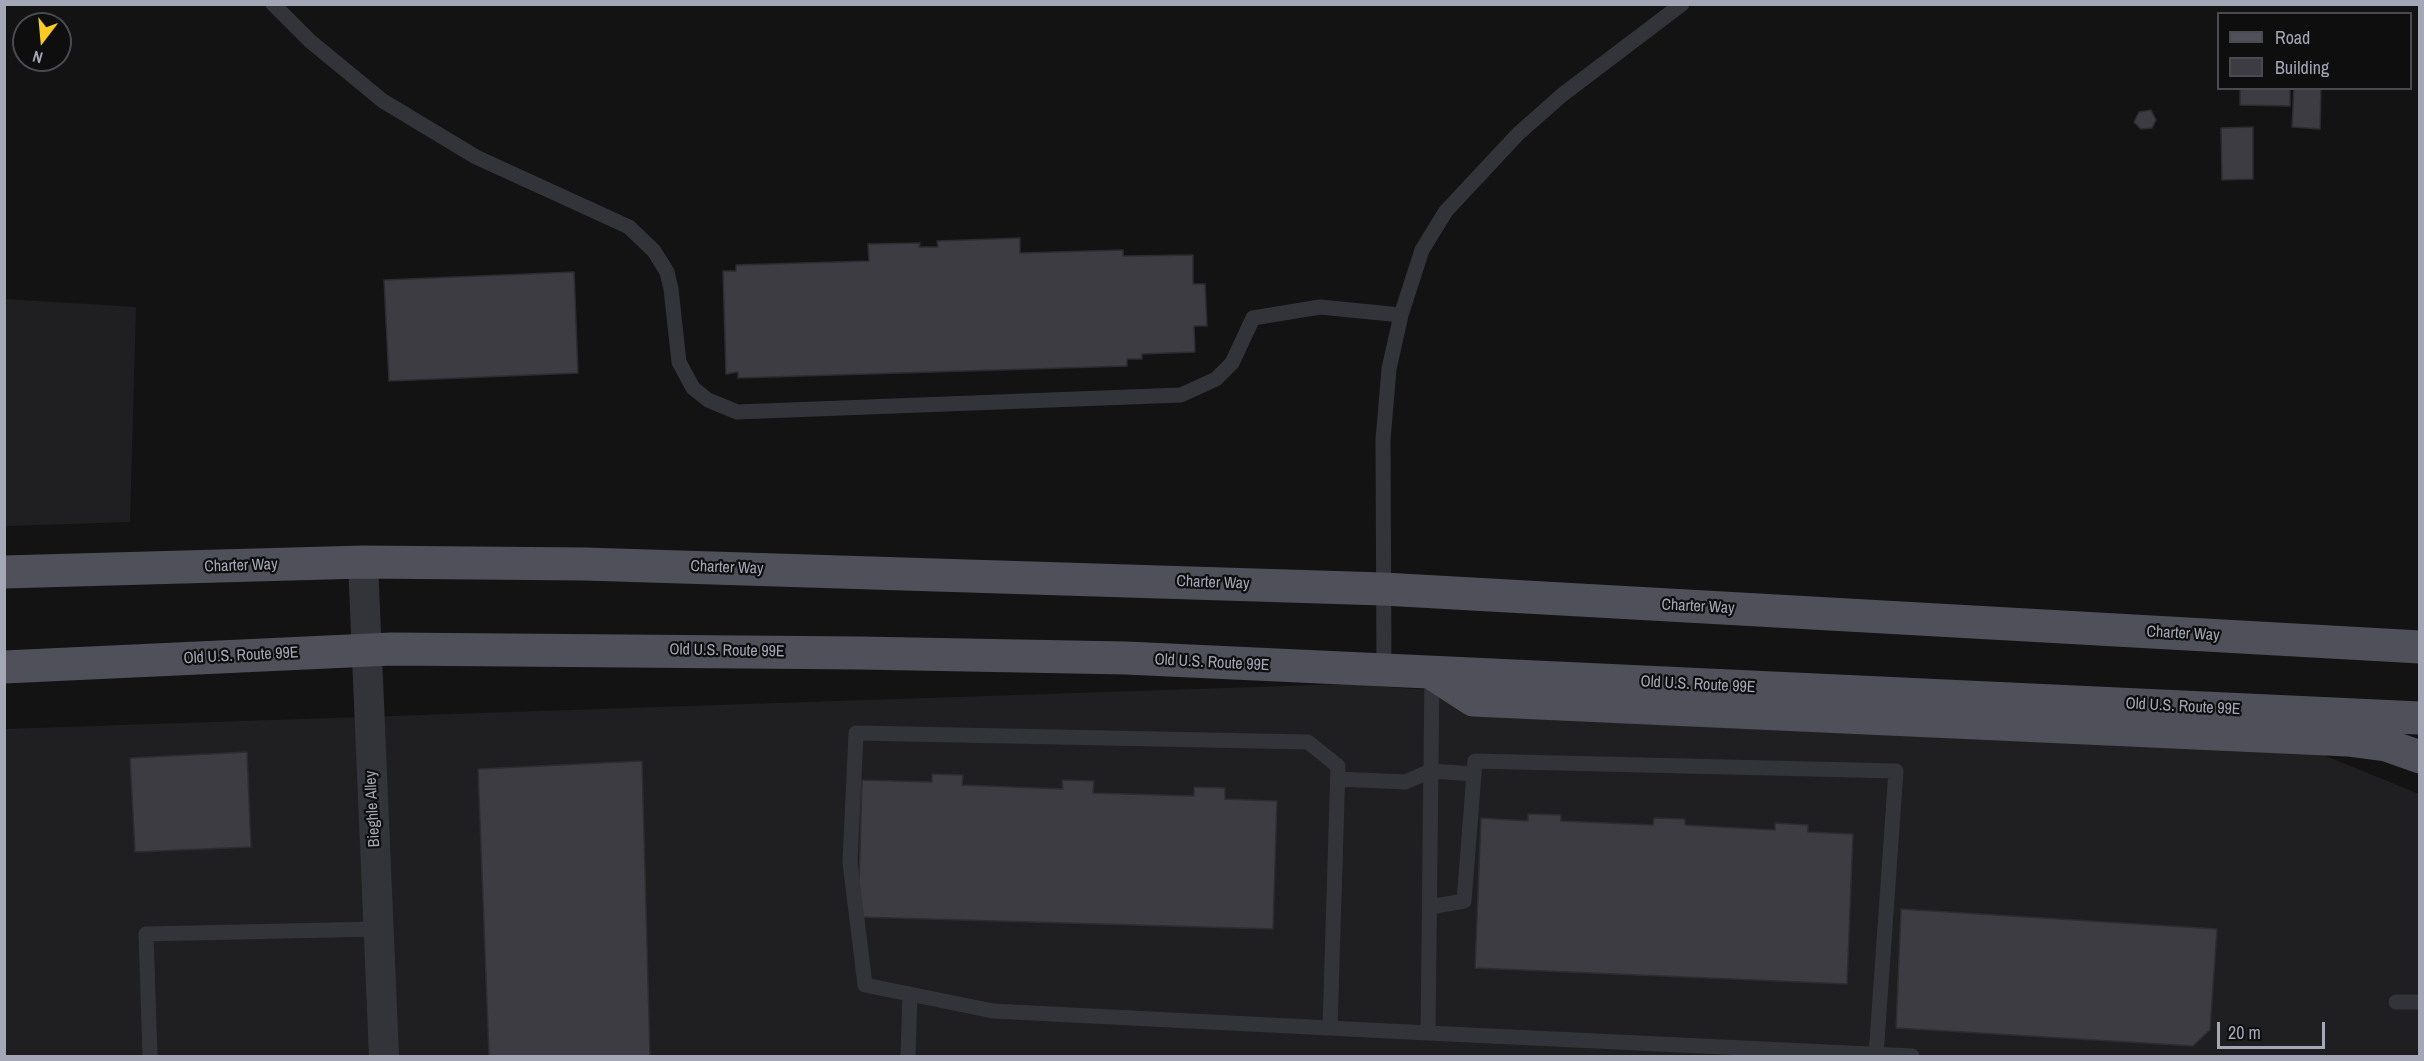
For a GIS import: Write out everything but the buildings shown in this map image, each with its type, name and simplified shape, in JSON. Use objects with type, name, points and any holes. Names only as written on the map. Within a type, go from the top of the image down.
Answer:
[{"type":"main road","name":"Charter Way","points":[[4,572],[363,562],[585,564],[1383,589],[2420,647]]},
{"type":"main road","name":"Old U.S. Route 99E","points":[[4,667],[426,649],[838,652],[1126,658],[2420,718]]},
{"type":"main road","points":[[1432,673],[1473,700],[2348,740],[2386,745],[2420,757]]},
{"type":"street","name":"Bieghle Alley","points":[[363,562],[384,1056]]},
{"type":"lane","points":[[273,4],[310,41],[383,101],[476,157],[629,226],[654,251],[667,272],[679,362],[693,388],[708,400],[737,412],[1181,395],[1216,379],[1232,363],[1244,344],[1254,318],[1320,308],[1401,315]]},
{"type":"lane","points":[[1384,671],[1383,440],[1389,369],[1401,315],[1422,250],[1446,211],[1484,168],[1562,95],[1682,4]]},
{"type":"lane","points":[[1428,1033],[1432,673]]},
{"type":"lane","points":[[1330,1028],[1338,765],[1308,742],[856,733],[850,862],[865,985],[993,1011],[1428,1033],[1876,1055],[1912,1056]]},
{"type":"lane","points":[[1430,907],[1464,901],[1475,761],[1896,771],[1876,1055]]},
{"type":"lane","points":[[1338,779],[1405,782],[1431,771],[1474,774]]},
{"type":"lane","points":[[150,1056],[146,934],[379,929]]},
{"type":"lane","points":[[908,1056],[910,994]]},
{"type":"lane","points":[[2396,1002],[2420,1002]]},
{"type":"shaded area","points":[[5,299],[136,307],[130,522],[5,526]]},
{"type":"shaded area","points":[[1344,684],[2316,752],[2419,794],[2419,1056],[5,1056],[4,729]]}]
